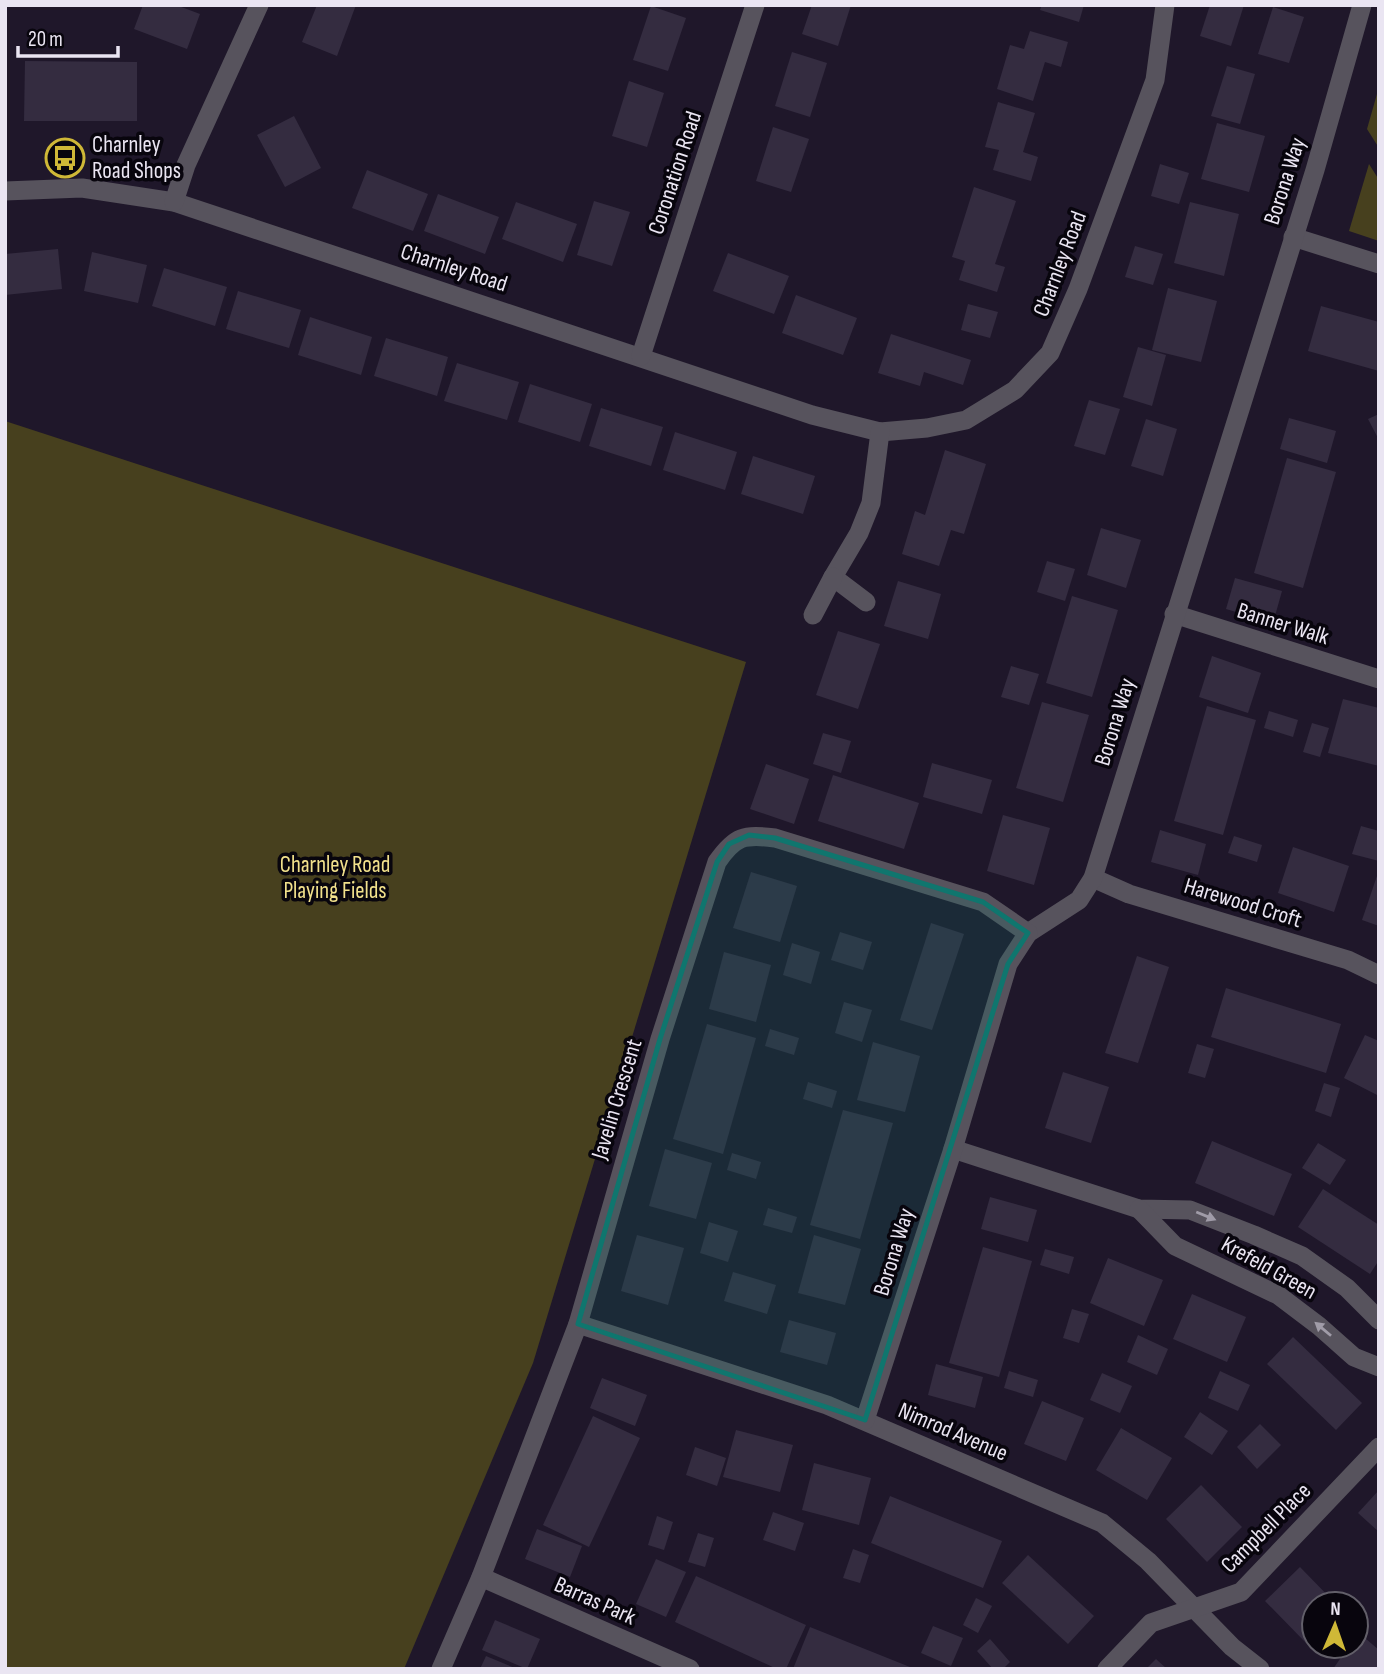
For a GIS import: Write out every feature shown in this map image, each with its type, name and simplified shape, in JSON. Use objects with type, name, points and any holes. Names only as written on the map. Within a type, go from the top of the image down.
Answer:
[{"type":"street","points":[[174,202],[186,165],[259,5]]},
{"type":"street","name":"Coronation Road","points":[[641,356],[755,5]]},
{"type":"street","name":"Charnley Road","points":[[5,191],[82,188],[174,202],[812,415],[880,432],[926,428],[966,420],[1015,390],[1050,353],[1078,289],[1155,80],[1165,5]]},
{"type":"street","name":"Borona Way","points":[[865,1420],[953,1149],[1008,964],[1028,933],[1079,900],[1093,878],[1293,237],[1362,5]]},
{"type":"street","points":[[1293,237],[1379,264]]},
{"type":"street","points":[[813,615],[859,533],[871,503],[880,432]]},
{"type":"street","points":[[833,577],[866,602]]},
{"type":"street","name":"Banner Walk","points":[[1174,614],[1379,679]]},
{"type":"street","name":"Javelin Crescent","points":[[441,1669],[481,1577],[578,1324],[660,1039],[717,862],[729,844],[749,835],[775,838],[983,902],[1028,933]]},
{"type":"street","name":"Harewood Croft","points":[[1093,878],[1129,894],[1348,960],[1379,975]]},
{"type":"street","name":"Krefeld Green","points":[[953,1149],[1139,1209],[1190,1210],[1303,1256],[1347,1288],[1379,1320]]},
{"type":"street","name":"Krefeld Green","points":[[1139,1209],[1175,1246],[1278,1295],[1320,1326],[1354,1357],[1379,1367]]},
{"type":"street","name":"Nimrod Avenue","points":[[578,1324],[865,1420],[1102,1523],[1148,1561],[1232,1647],[1259,1669]]},
{"type":"street","name":"Campbell Place","points":[[1107,1669],[1151,1623],[1241,1592],[1379,1447]]},
{"type":"street","name":"Barras Park","points":[[481,1577],[690,1669]]},
{"type":"highlighted area","points":[[749,835],[775,838],[983,902],[1028,933],[1008,964],[865,1420],[578,1324],[660,1039],[717,862],[729,844]]},
{"type":"green space","points":[[1379,87],[1379,148],[1367,129]]},
{"type":"green space","points":[[1369,164],[1379,180],[1379,241],[1349,231]]},
{"type":"green space","name":"Charnley Road Playing Fields","points":[[5,421],[746,662],[533,1363],[404,1669],[5,1669]]},
{"type":"building","points":[[143,5],[176,5],[200,14],[187,49],[134,29]]},
{"type":"building","points":[[317,5],[356,5],[337,56],[302,42]]},
{"type":"building","points":[[812,5],[851,5],[838,46],[802,34]]},
{"type":"building","points":[[1042,5],[1084,5],[1079,22],[1040,10]]},
{"type":"building","points":[[1210,5],[1244,5],[1231,46],[1200,36]]},
{"type":"building","points":[[651,6],[686,18],[668,71],[633,60]]},
{"type":"building","points":[[1273,7],[1304,17],[1289,63],[1258,54]]},
{"type":"building","points":[[1030,31],[1068,42],[1061,67],[1045,62],[1033,101],[997,89],[1010,45],[1024,49]]},
{"type":"building","points":[[792,52],[827,63],[810,117],[775,106]]},
{"type":"building","points":[[25,61],[137,62],[137,121],[24,121]]},
{"type":"building","points":[[1227,66],[1255,74],[1240,124],[1211,116]]},
{"type":"building","points":[[629,81],[664,93],[647,147],[612,136]]},
{"type":"building","points":[[998,102],[1035,113],[1023,152],[1038,157],[1031,181],[993,170],[999,150],[985,147]]},
{"type":"building","points":[[294,116],[321,168],[285,187],[257,135]]},
{"type":"building","points":[[1217,123],[1265,136],[1249,192],[1201,179]]},
{"type":"building","points":[[773,127],[809,139],[791,192],[756,181]]},
{"type":"building","points":[[1160,164],[1189,173],[1179,204],[1151,196]]},
{"type":"building","points":[[367,170],[428,194],[413,231],[352,208]]},
{"type":"building","points":[[974,187],[1016,201],[995,264],[1005,267],[997,292],[959,280],[965,261],[952,257]]},
{"type":"building","points":[[438,194],[499,217],[485,254],[424,231]]},
{"type":"building","points":[[594,201],[630,212],[612,266],[577,255]]},
{"type":"building","points":[[516,202],[577,224],[563,262],[502,239]]},
{"type":"building","points":[[1190,202],[1239,214],[1224,276],[1174,263]]},
{"type":"building","points":[[1135,246],[1163,254],[1153,285],[1125,277]]},
{"type":"building","points":[[58,249],[62,289],[5,295],[5,254]]},
{"type":"building","points":[[92,252],[147,265],[138,303],[84,291]]},
{"type":"building","points":[[728,253],[789,276],[774,314],[713,291]]},
{"type":"building","points":[[164,268],[227,287],[215,326],[152,306]]},
{"type":"building","points":[[1168,288],[1217,301],[1201,362],[1152,350]]},
{"type":"building","points":[[238,291],[301,310],[289,348],[226,329]]},
{"type":"building","points":[[796,295],[857,318],[843,355],[782,333]]},
{"type":"building","points":[[968,304],[998,312],[990,338],[961,330]]},
{"type":"building","points":[[1321,306],[1379,322],[1379,371],[1308,351]]},
{"type":"building","points":[[310,317],[372,337],[361,375],[298,355]]},
{"type":"building","points":[[891,334],[971,360],[963,385],[924,372],[920,386],[878,373]]},
{"type":"building","points":[[386,338],[448,357],[437,396],[374,376]]},
{"type":"building","points":[[1138,347],[1166,355],[1152,406],[1123,397]]},
{"type":"building","points":[[457,363],[519,382],[507,420],[444,401]]},
{"type":"building","points":[[530,384],[592,404],[580,442],[518,422]]},
{"type":"building","points":[[1089,400],[1120,409],[1105,455],[1074,446]]},
{"type":"building","points":[[601,408],[663,427],[651,466],[589,446]]},
{"type":"building","points":[[1379,414],[1379,440],[1368,419]]},
{"type":"building","points":[[1289,418],[1336,431],[1327,463],[1280,449]]},
{"type":"building","points":[[1146,419],[1177,429],[1163,476],[1131,466]]},
{"type":"building","points":[[675,432],[737,452],[725,490],[663,470]]},
{"type":"building","points":[[945,450],[986,464],[964,534],[951,530],[939,566],[902,554],[915,511],[925,515]]},
{"type":"building","points":[[753,456],[815,476],[803,514],[741,494]]},
{"type":"building","points":[[1287,458],[1336,472],[1303,588],[1254,573]]},
{"type":"building","points":[[1101,528],[1141,540],[1126,588],[1087,575]]},
{"type":"building","points":[[1047,561],[1075,569],[1065,601],[1037,592]]},
{"type":"building","points":[[1235,578],[1282,591],[1273,623],[1226,609]]},
{"type":"building","points":[[898,581],[941,594],[928,639],[884,626]]},
{"type":"building","points":[[1072,596],[1118,610],[1092,697],[1046,683]]},
{"type":"building","points":[[838,631],[880,644],[858,709],[816,695]]},
{"type":"building","points":[[1212,656],[1261,673],[1248,713],[1199,697]]},
{"type":"building","points":[[1011,666],[1039,674],[1029,705],[1001,697]]},
{"type":"building","points":[[1343,699],[1379,708],[1379,766],[1328,753]]},
{"type":"building","points":[[1042,702],[1089,715],[1063,802],[1016,788]]},
{"type":"building","points":[[1207,706],[1256,720],[1223,835],[1174,821]]},
{"type":"building","points":[[1269,711],[1298,720],[1293,737],[1264,728]]},
{"type":"building","points":[[1312,723],[1329,728],[1320,757],[1303,752]]},
{"type":"building","points":[[823,733],[851,741],[841,773],[813,764]]},
{"type":"building","points":[[932,763],[992,780],[982,814],[923,797]]},
{"type":"building","points":[[766,764],[809,779],[794,824],[750,809]]},
{"type":"building","points":[[833,775],[919,803],[904,849],[818,821]]},
{"type":"building","points":[[1003,815],[1050,828],[1034,885],[987,871]]},
{"type":"building","points":[[1361,826],[1379,831],[1379,861],[1352,854]]},
{"type":"building","points":[[1160,830],[1206,844],[1198,875],[1151,862]]},
{"type":"building","points":[[1234,836],[1262,845],[1257,862],[1228,853]]},
{"type":"building","points":[[1293,847],[1349,866],[1334,912],[1278,893]]},
{"type":"building","points":[[1379,870],[1379,926],[1362,920]]},
{"type":"building","points":[[751,872],[797,886],[780,942],[733,928]]},
{"type":"building","points":[[931,923],[964,934],[932,1030],[900,1020]]},
{"type":"building","points":[[840,932],[872,942],[863,970],[831,960]]},
{"type":"building","points":[[792,943],[820,952],[811,984],[783,975]]},
{"type":"building","points":[[724,952],[771,965],[756,1022],[709,1009]]},
{"type":"building","points":[[1137,956],[1169,967],[1138,1063],[1105,1053]]},
{"type":"building","points":[[1226,988],[1341,1024],[1326,1073],[1211,1037]]},
{"type":"building","points":[[844,1002],[872,1010],[862,1042],[835,1033]]},
{"type":"building","points":[[707,1024],[756,1038],[723,1154],[673,1139]]},
{"type":"building","points":[[770,1029],[799,1038],[794,1055],[765,1046]]},
{"type":"building","points":[[1365,1035],[1379,1041],[1379,1096],[1344,1078]]},
{"type":"building","points":[[873,1042],[920,1056],[905,1112],[857,1100]]},
{"type":"building","points":[[1197,1044],[1214,1049],[1205,1078],[1188,1073]]},
{"type":"building","points":[[1063,1072],[1109,1087],[1091,1143],[1045,1128]]},
{"type":"building","points":[[808,1082],[837,1091],[832,1108],[803,1099]]},
{"type":"building","points":[[1324,1083],[1340,1088],[1331,1117],[1315,1111]]},
{"type":"building","points":[[843,1110],[893,1123],[860,1239],[810,1225]]},
{"type":"building","points":[[1212,1141],[1292,1174],[1274,1216],[1195,1183]]},
{"type":"building","points":[[1318,1143],[1346,1160],[1330,1185],[1302,1168]]},
{"type":"building","points":[[665,1149],[712,1163],[696,1219],[649,1206]]},
{"type":"building","points":[[732,1153],[761,1162],[756,1179],[727,1170]]},
{"type":"building","points":[[1323,1189],[1379,1225],[1379,1260],[1370,1274],[1298,1227]]},
{"type":"building","points":[[990,1197],[1037,1210],[1028,1242],[981,1229]]},
{"type":"building","points":[[768,1208],[797,1217],[792,1233],[763,1225]]},
{"type":"building","points":[[709,1222],[738,1231],[728,1262],[700,1253]]},
{"type":"building","points":[[637,1235],[684,1248],[668,1305],[621,1291]]},
{"type":"building","points":[[814,1235],[861,1249],[845,1305],[798,1293]]},
{"type":"building","points":[[983,1247],[1032,1261],[999,1377],[949,1363]]},
{"type":"building","points":[[1045,1249],[1074,1257],[1069,1274],[1040,1265]]},
{"type":"building","points":[[1108,1258],[1163,1280],[1144,1326],[1090,1303]]},
{"type":"building","points":[[733,1272],[776,1285],[767,1314],[724,1301]]},
{"type":"building","points":[[1192,1294],[1246,1317],[1227,1362],[1173,1339]]},
{"type":"building","points":[[1072,1309],[1089,1314],[1079,1343],[1063,1338]]},
{"type":"building","points":[[789,1320],[836,1333],[827,1365],[780,1352]]},
{"type":"building","points":[[1138,1335],[1168,1349],[1157,1375],[1127,1362]]},
{"type":"building","points":[[1293,1337],[1362,1403],[1336,1430],[1267,1364]]},
{"type":"building","points":[[936,1364],[983,1377],[975,1408],[928,1395]]},
{"type":"building","points":[[1009,1371],[1038,1380],[1033,1397],[1004,1388]]},
{"type":"building","points":[[1220,1371],[1250,1385],[1238,1411],[1208,1398]]},
{"type":"building","points":[[1102,1373],[1132,1386],[1120,1413],[1090,1400]]},
{"type":"building","points":[[602,1378],[647,1395],[635,1426],[590,1408]]},
{"type":"building","points":[[1042,1401],[1084,1418],[1066,1461],[1024,1444]]},
{"type":"building","points":[[1200,1412],[1228,1431],[1212,1455],[1184,1437]]},
{"type":"building","points":[[593,1416],[640,1438],[589,1547],[543,1525]]},
{"type":"building","points":[[1260,1424],[1281,1445],[1257,1469],[1237,1447]]},
{"type":"building","points":[[1121,1428],[1172,1458],[1147,1500],[1096,1470]]},
{"type":"building","points":[[736,1430],[793,1445],[780,1492],[723,1477]]},
{"type":"building","points":[[695,1447],[726,1458],[717,1486],[686,1475]]},
{"type":"building","points":[[814,1463],[871,1478],[859,1525],[802,1510]]},
{"type":"building","points":[[1201,1485],[1242,1527],[1207,1562],[1166,1519]]},
{"type":"building","points":[[1379,1490],[1379,1532],[1358,1513]]},
{"type":"building","points":[[890,1496],[1002,1541],[983,1588],[871,1543]]},
{"type":"building","points":[[773,1512],[804,1523],[795,1551],[763,1540]]},
{"type":"building","points":[[657,1516],[673,1522],[664,1550],[648,1545]]},
{"type":"building","points":[[537,1529],[582,1546],[570,1577],[525,1559]]},
{"type":"building","points":[[698,1533],[714,1538],[705,1567],[688,1562]]},
{"type":"building","points":[[853,1549],[869,1555],[860,1583],[843,1578]]},
{"type":"building","points":[[1028,1555],[1094,1616],[1068,1644],[1002,1583]]},
{"type":"building","points":[[656,1559],[686,1572],[666,1617],[636,1604]]},
{"type":"building","points":[[1300,1567],[1322,1590],[1300,1590],[1300,1637],[1265,1601]]},
{"type":"building","points":[[696,1576],[806,1625],[786,1669],[777,1669],[675,1622]]},
{"type":"building","points":[[976,1598],[992,1606],[978,1633],[963,1625]]},
{"type":"building","points":[[495,1620],[540,1639],[527,1669],[482,1650]]},
{"type":"building","points":[[933,1626],[963,1638],[951,1666],[921,1653]]},
{"type":"building","points":[[810,1627],[915,1669],[793,1669]]},
{"type":"building","points":[[990,1639],[1010,1662],[1003,1669],[993,1669],[977,1651]]},
{"type":"building","points":[[1370,1642],[1379,1650],[1379,1669],[1333,1669],[1339,1660],[1370,1660]]},
{"type":"building","points":[[486,1656],[517,1669],[480,1669]]},
{"type":"building","points":[[1156,1659],[1167,1669],[1146,1669]]},
{"type":"place","name":"Charnley Road Shops","points":[[65,158]]}]
